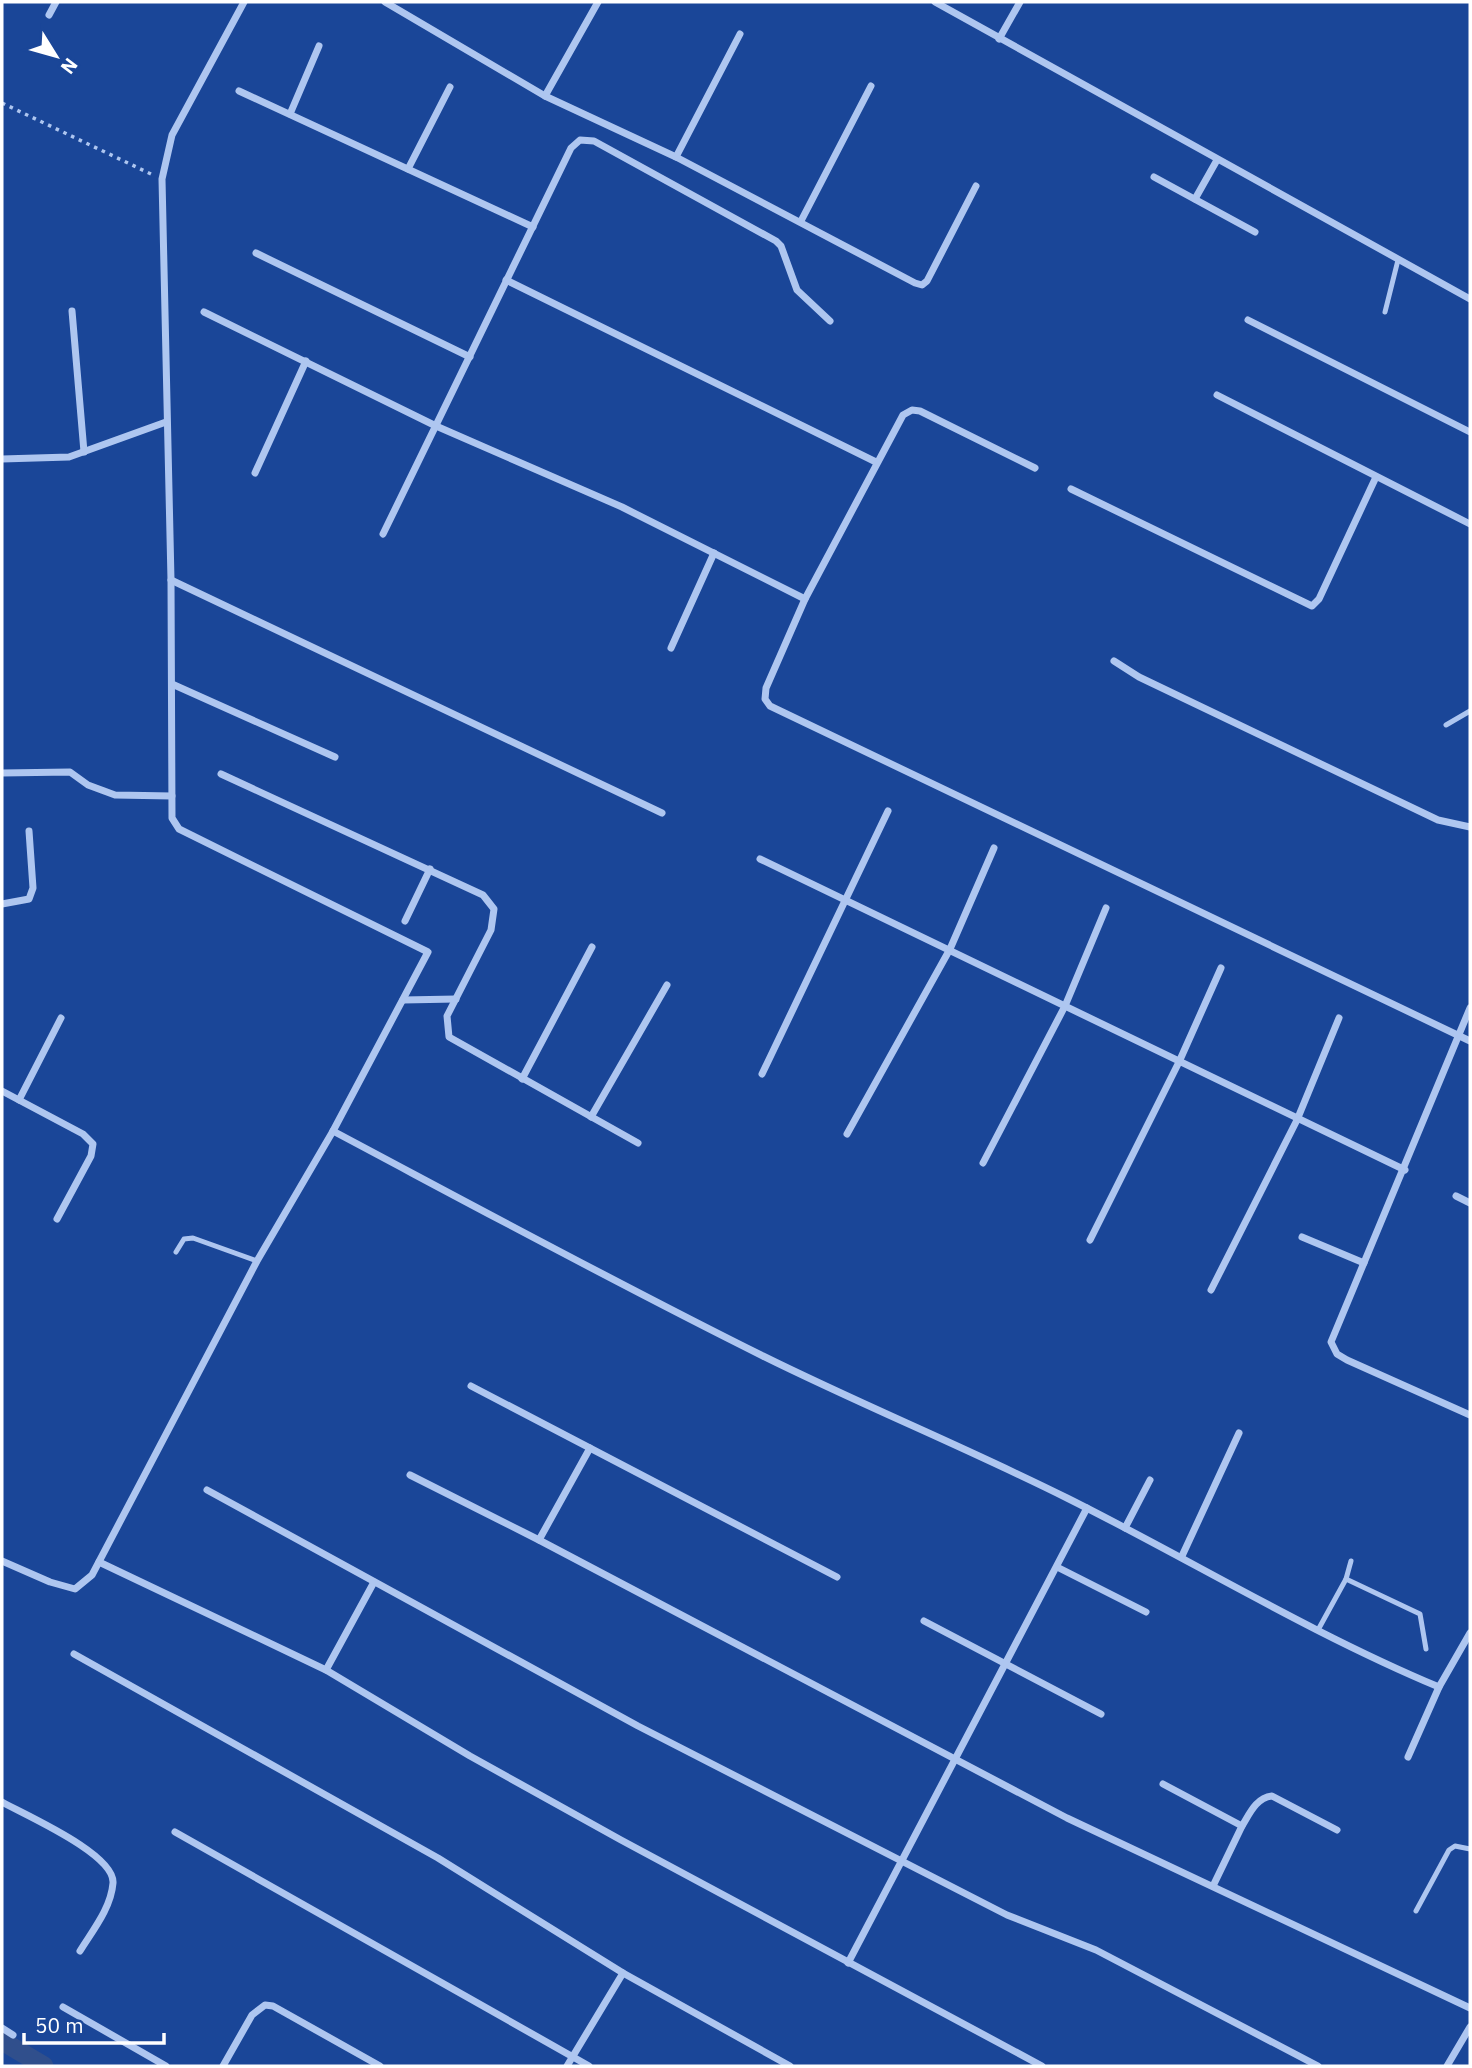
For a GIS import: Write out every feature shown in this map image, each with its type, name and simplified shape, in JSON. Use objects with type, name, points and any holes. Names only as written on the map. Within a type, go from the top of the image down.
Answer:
[{"type":"street","points":[[49,15],[56,2]]},
{"type":"street","points":[[2,1561],[50,1582],[75,1589],[92,1575],[257,1261],[333,1132],[427,955],[426,949],[179,829],[172,818],[172,580],[162,179],[172,135],[244,2]]},
{"type":"street","points":[[385,2],[545,96],[676,157],[922,285],[927,281],[976,187]]},
{"type":"street","points":[[545,96],[598,2]]},
{"type":"street","points":[[935,2],[1470,299]]},
{"type":"street","points":[[999,39],[1020,2]]},
{"type":"street","points":[[676,157],[740,34]]},
{"type":"street","points":[[289,114],[319,46]]},
{"type":"street","points":[[801,221],[871,86]]},
{"type":"street","points":[[408,169],[450,88]]},
{"type":"street","points":[[239,91],[533,227]]},
{"type":"street","points":[[383,534],[571,148],[580,140],[594,141],[776,241],[781,246],[797,290],[830,321]]},
{"type":"street","points":[[1195,200],[1217,160]]},
{"type":"street","points":[[1154,177],[1255,232]]},
{"type":"street","points":[[256,253],[470,356]]},
{"type":"street","points":[[506,280],[876,462]]},
{"type":"street","points":[[72,311],[84,452]]},
{"type":"street","points":[[204,312],[436,426],[573,484],[805,599]]},
{"type":"street","points":[[1248,320],[1470,432]]},
{"type":"street","points":[[255,473],[306,361]]},
{"type":"street","points":[[1217,395],[1470,524]]},
{"type":"street","points":[[1035,468],[920,411],[912,410],[903,415],[805,599],[766,688],[765,699],[770,706],[1470,1041]]},
{"type":"street","points":[[2,459],[69,457],[166,422]]},
{"type":"street","points":[[1071,489],[1312,606],[1319,599],[1376,477]]},
{"type":"street","points":[[671,648],[714,553]]},
{"type":"street","points":[[172,580],[662,813]]},
{"type":"street","points":[[1114,662],[1139,677],[1438,820],[1470,827]]},
{"type":"street","points":[[172,684],[335,757]]},
{"type":"street","points":[[2,773],[70,772],[88,785],[115,795],[172,796]]},
{"type":"street","points":[[220,774],[483,895],[494,909],[491,930],[447,1016],[449,1037],[638,1143]]},
{"type":"street","points":[[762,1074],[888,811]]},
{"type":"street","points":[[2,904],[29,899],[33,888],[29,831]]},
{"type":"street","points":[[847,1134],[950,949],[994,848]]},
{"type":"street","points":[[760,859],[1405,1170]]},
{"type":"street","points":[[405,921],[430,869]]},
{"type":"street","points":[[983,1163],[1065,1006],[1106,908]]},
{"type":"street","points":[[522,1079],[592,947]]},
{"type":"street","points":[[1090,1240],[1179,1062],[1221,968]]},
{"type":"street","points":[[591,1117],[667,985]]},
{"type":"street","points":[[403,1000],[456,999]]},
{"type":"street","points":[[1470,1008],[1405,1170],[1331,1342],[1333,1349],[1347,1360],[1470,1415]]},
{"type":"street","points":[[19,1100],[61,1018]]},
{"type":"street","points":[[1211,1290],[1297,1120],[1339,1018]]},
{"type":"street","points":[[3,1094],[83,1134],[93,1144],[90,1156],[57,1219]]},
{"type":"street","points":[[333,1132],[762,1355],[976,1453],[1182,1556],[1318,1630],[1438,1687]]},
{"type":"street","points":[[1456,1196],[1470,1203]]},
{"type":"street","points":[[1303,1237],[1364,1263]]},
{"type":"street","points":[[471,1386],[837,1577]]},
{"type":"street","points":[[1182,1556],[1239,1433]]},
{"type":"street","points":[[539,1540],[590,1448]]},
{"type":"street","points":[[410,1475],[1067,1818],[1470,2008]]},
{"type":"street","points":[[1125,1528],[1150,1480]]},
{"type":"street","points":[[207,1490],[638,1726],[1007,1915],[1096,1950],[1318,2066]]},
{"type":"street","points":[[848,1963],[1087,1508]]},
{"type":"street","points":[[99,1562],[326,1670],[470,1756],[1042,2066]]},
{"type":"street","points":[[1057,1567],[1146,1612]]},
{"type":"street","points":[[326,1670],[374,1582]]},
{"type":"street","points":[[924,1620],[1101,1714]]},
{"type":"street","points":[[1408,1758],[1438,1687],[1467,1647],[1470,1633]]},
{"type":"street","points":[[74,1654],[438,1858],[623,1973],[790,2066]]},
{"type":"street","points":[[1163,1784],[1242,1826]]},
{"type":"street","points":[[1213,1886],[1254,1805],[1264,1797],[1272,1796],[1337,1830]]},
{"type":"street","points":[[2,1802],[97,1855],[110,1871],[114,1881],[105,1911],[80,1951]]},
{"type":"street","points":[[175,1832],[589,2066]]},
{"type":"street","points":[[567,2066],[623,1973]]},
{"type":"street","points":[[223,2066],[252,2015],[265,2006],[273,2006],[380,2066]]},
{"type":"street","points":[[63,2007],[166,2066]]},
{"type":"street","points":[[1447,2066],[1470,2027]]},
{"type":"street","points":[[2,2028],[13,2035]]},
{"type":"lane","points":[[1385,312],[1398,260]]},
{"type":"lane","points":[[1446,726],[1470,711]]},
{"type":"lane","points":[[176,1252],[184,1239],[193,1238],[257,1261]]},
{"type":"lane","points":[[1318,1630],[1346,1579],[1351,1561]]},
{"type":"lane","points":[[1346,1579],[1420,1614],[1424,1622],[1426,1649]]},
{"type":"lane","points":[[1416,1911],[1449,1850],[1455,1846],[1470,1849]]},
{"type":"path","points":[[2,103],[162,179]]},
{"type":"waterway","points":[[2,2041],[44,2066]]}]
